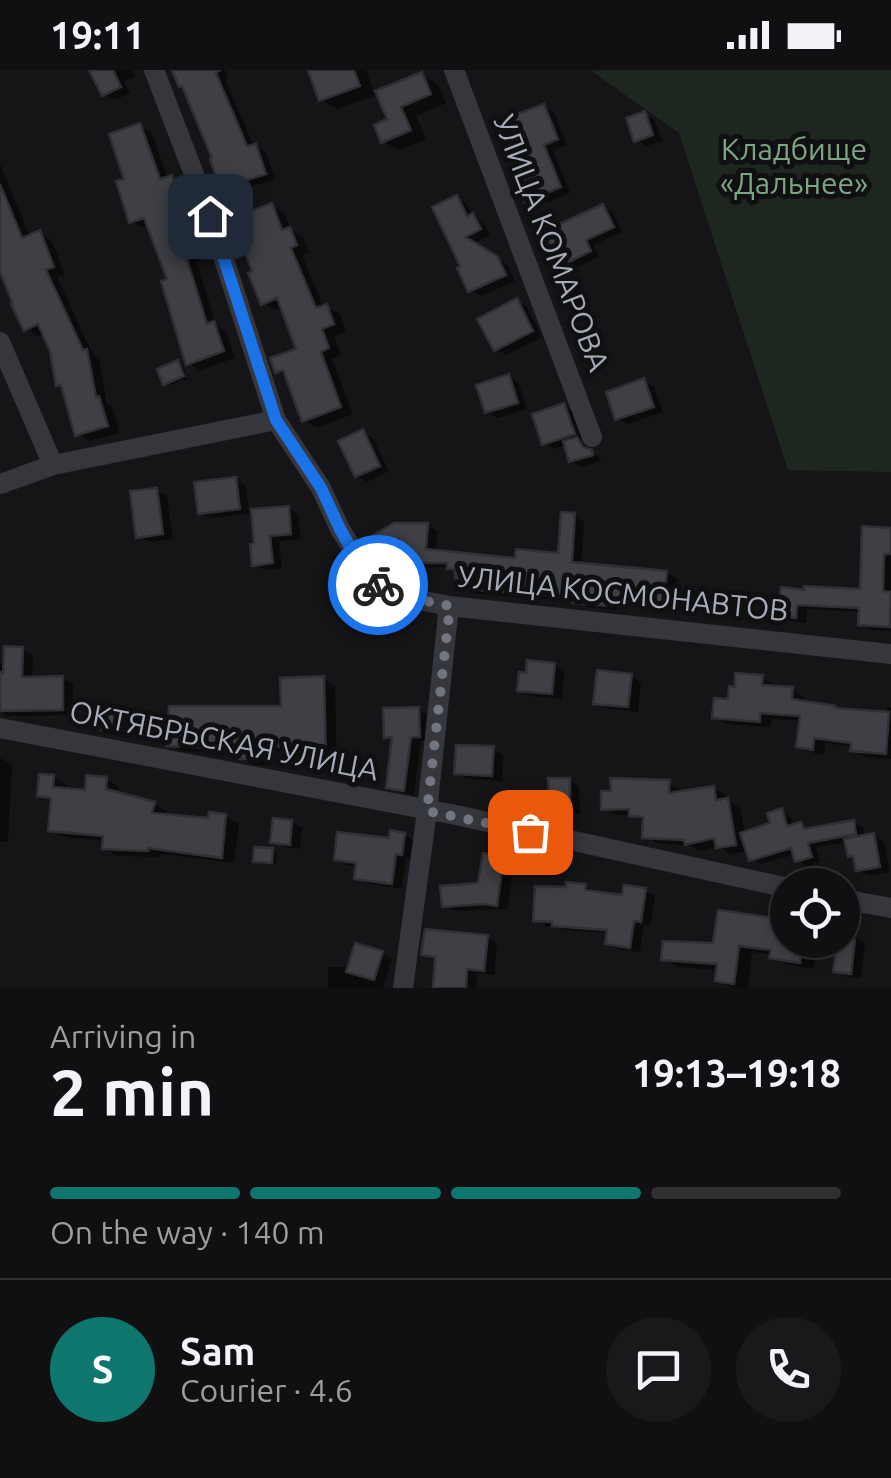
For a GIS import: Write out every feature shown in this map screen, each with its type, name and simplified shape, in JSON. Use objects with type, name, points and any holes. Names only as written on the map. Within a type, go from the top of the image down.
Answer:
[{"type":"street","name":"УЛИЦА КОСМОНАВТОВ","points":[[154,70],[210,216],[276,420],[321,488],[340,529],[373,582],[400,596],[450,606],[891,654]]},
{"type":"street","name":"УЛИЦА КОМАРОВА","points":[[454,70],[592,437]]},
{"type":"street","points":[[0,342],[53,465]]},
{"type":"street","points":[[0,484],[53,465],[276,420]]},
{"type":"street","points":[[403,988],[450,606]]},
{"type":"street","name":"ОКТЯБРЬСКАЯ УЛИЦА","points":[[0,728],[427,811],[770,884]]},
{"type":"street","points":[[860,902],[891,908]]},
{"type":"green space","name":"Кладбище «Дальнее»","points":[[590,70],[891,70],[891,472],[788,470],[679,133]]},
{"type":"building","points":[[89,70],[113,70],[121,87],[102,96]]},
{"type":"building","points":[[172,70],[220,70],[216,73],[247,146],[256,144],[266,174],[220,189],[212,158]]},
{"type":"building","points":[[308,70],[354,70],[360,86],[319,101]]},
{"type":"building","points":[[422,72],[431,94],[401,107],[411,130],[381,143],[374,125],[387,119],[375,91]]},
{"type":"building","points":[[544,104],[558,139],[544,145],[561,187],[525,202],[513,173],[527,167],[507,118]]},
{"type":"building","points":[[645,111],[653,135],[634,142],[626,118]]},
{"type":"building","points":[[140,123],[160,179],[172,175],[178,195],[169,198],[190,254],[186,256],[207,324],[214,321],[224,351],[186,365],[161,281],[167,279],[144,218],[129,223],[116,181],[124,179],[109,134]]},
{"type":"building","points":[[0,184],[22,238],[40,230],[54,267],[46,270],[83,350],[87,349],[96,397],[99,396],[108,426],[75,436],[38,324],[24,331],[11,304],[0,272]]},
{"type":"building","points":[[457,195],[467,216],[473,213],[481,229],[466,237],[498,257],[506,275],[468,292],[432,207]]},
{"type":"building","points":[[272,203],[282,230],[290,227],[297,245],[291,248],[316,308],[327,304],[334,324],[322,329],[329,348],[321,352],[341,407],[302,422],[283,370],[275,373],[270,358],[296,349],[277,298],[261,305],[232,218]]},
{"type":"building","points":[[603,204],[614,227],[586,240],[591,251],[561,266],[544,231]]},
{"type":"building","points":[[517,298],[533,331],[494,351],[477,319]]},
{"type":"building","points":[[178,360],[184,376],[163,385],[157,369]]},
{"type":"building","points":[[509,374],[518,403],[485,413],[476,385]]},
{"type":"building","points":[[644,378],[654,407],[615,420],[606,392]]},
{"type":"building","points":[[564,403],[575,434],[542,445],[532,414]]},
{"type":"building","points":[[363,429],[380,466],[355,477],[338,441]]},
{"type":"building","points":[[577,437],[593,455],[569,462],[563,441]]},
{"type":"building","points":[[236,477],[240,509],[198,514],[194,482]]},
{"type":"building","points":[[157,488],[163,534],[136,538],[130,491]]},
{"type":"building","points":[[289,506],[291,534],[270,536],[273,563],[252,566],[251,509]]},
{"type":"building","points":[[561,512],[575,513],[572,562],[667,571],[664,603],[607,597],[606,606],[573,603],[574,597],[463,589],[465,579],[455,578],[455,569],[447,569],[447,563],[399,563],[399,539],[372,554],[363,541],[394,523],[428,523],[426,549],[515,558],[516,549],[558,553]]},
{"type":"building","points":[[862,526],[891,528],[891,554],[884,554],[883,591],[891,592],[890,627],[858,625],[859,608],[797,605],[796,618],[777,616],[781,587],[860,589]]},
{"type":"building","points":[[4,646],[23,647],[22,677],[63,676],[63,710],[0,711]]},
{"type":"building","points":[[527,660],[555,663],[552,694],[517,691],[519,672],[526,673]]},
{"type":"building","points":[[597,670],[632,674],[628,707],[593,704]]},
{"type":"building","points":[[735,673],[763,675],[762,685],[793,687],[792,699],[835,708],[889,712],[886,754],[850,751],[851,743],[814,738],[813,750],[796,747],[800,716],[760,713],[760,722],[712,718],[714,698],[728,699],[729,686],[735,687]]},
{"type":"building","points":[[324,676],[326,762],[296,764],[295,746],[261,747],[261,759],[239,759],[239,749],[166,746],[169,706],[281,706],[280,678]]},
{"type":"building","points":[[419,707],[420,737],[411,737],[404,791],[386,788],[392,737],[384,738],[383,708]]},
{"type":"building","points":[[114,711],[116,728],[101,730],[99,712]]},
{"type":"building","points":[[456,745],[494,746],[492,776],[454,774]]},
{"type":"building","points":[[39,774],[54,775],[53,787],[85,790],[86,775],[107,777],[106,789],[155,802],[152,813],[208,818],[209,812],[226,814],[222,858],[148,848],[102,849],[103,836],[48,831],[51,798],[37,796]]},
{"type":"building","points":[[548,778],[570,778],[570,809],[550,810]]},
{"type":"building","points":[[610,778],[670,780],[669,793],[714,786],[716,800],[728,798],[736,845],[716,848],[714,838],[685,845],[684,840],[642,838],[643,817],[629,816],[629,809],[601,810],[601,791],[611,791]]},
{"type":"building","points":[[782,808],[787,826],[801,822],[804,829],[854,820],[856,834],[808,843],[812,857],[795,862],[791,848],[749,861],[740,833],[770,823],[767,813]]},
{"type":"building","points":[[273,818],[292,820],[290,845],[270,843]]},
{"type":"building","points":[[390,830],[405,833],[402,855],[396,854],[392,884],[354,879],[356,863],[334,860],[337,832],[389,838]]},
{"type":"building","points":[[874,833],[880,867],[855,868],[844,839]]},
{"type":"building","points":[[254,847],[273,848],[272,863],[253,862]]},
{"type":"building","points":[[483,853],[504,856],[497,906],[442,907],[440,886],[478,883]]},
{"type":"building","points":[[566,882],[586,884],[585,890],[622,895],[624,885],[646,888],[641,922],[634,921],[630,948],[605,944],[607,930],[533,921],[535,886],[566,887]]},
{"type":"building","points":[[718,910],[770,917],[770,950],[739,946],[734,984],[715,981],[717,964],[661,960],[663,941],[713,943]]},
{"type":"building","points":[[425,929],[488,935],[484,971],[467,969],[466,988],[433,988],[435,957],[421,955]]},
{"type":"building","points":[[355,943],[383,951],[374,980],[346,972]]},
{"type":"building","points":[[770,954],[770,958],[801,958],[800,963],[769,958]]},
{"type":"building","points":[[835,958],[853,958],[851,974],[833,972]]},
{"type":"way so far","points":[[378,585],[400,596],[450,606],[427,811],[530,832]]},
{"type":"route","points":[[210,216],[276,420],[321,488],[359,563],[378,585]]}]
